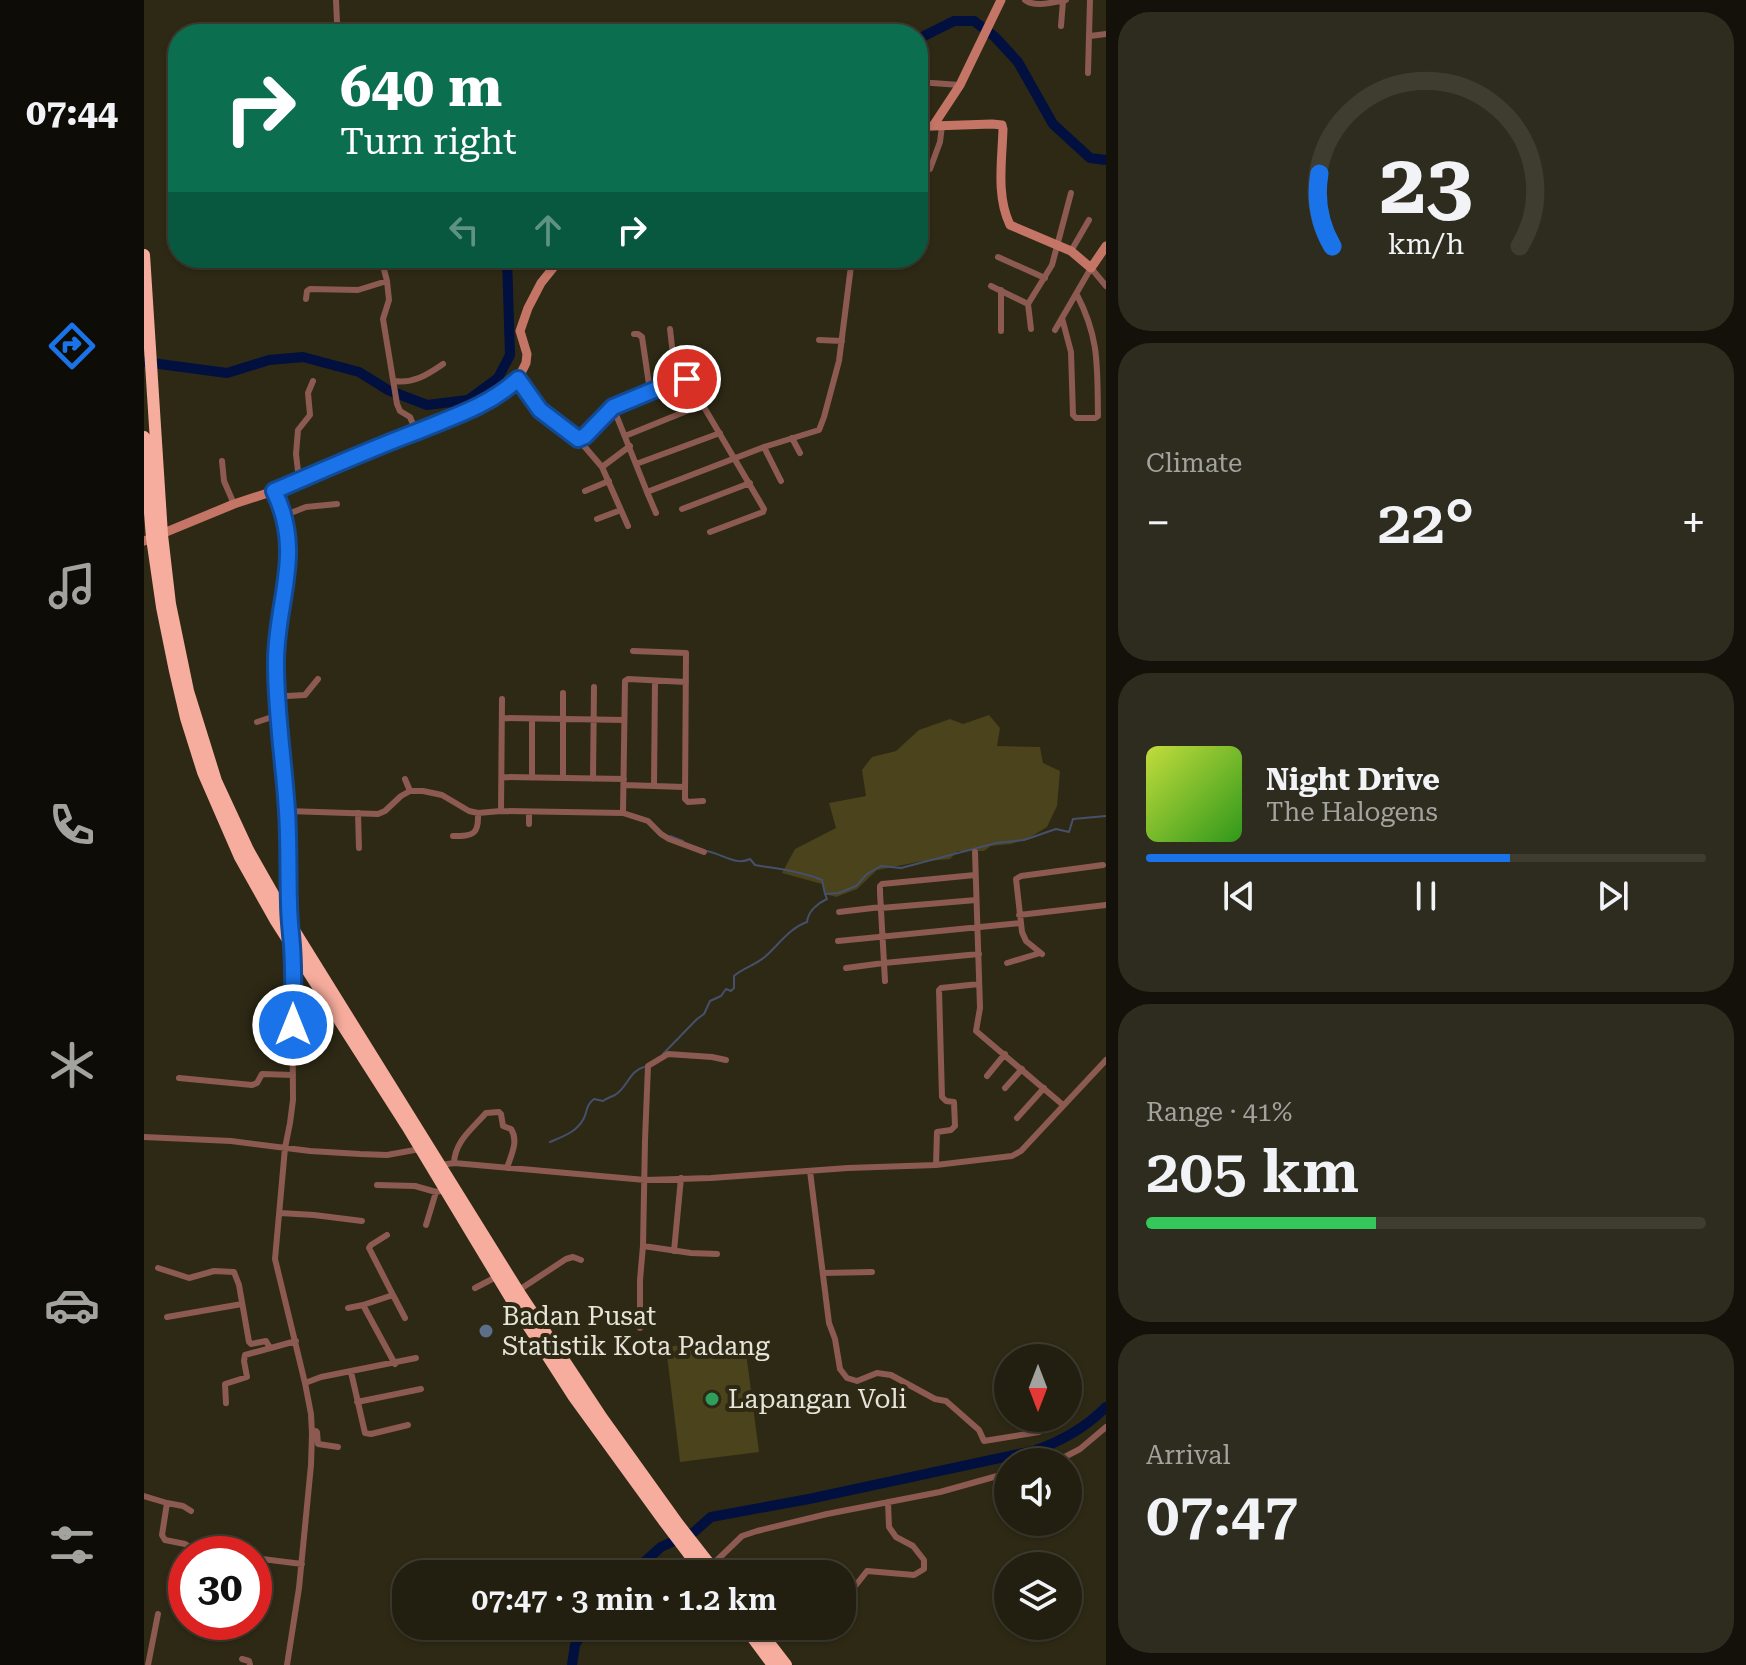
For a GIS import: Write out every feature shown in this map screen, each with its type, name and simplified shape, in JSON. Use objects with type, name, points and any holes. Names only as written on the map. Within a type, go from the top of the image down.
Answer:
[{"type":"highway","points":[[144,255],[152,390],[153,538]]},
{"type":"highway","points":[[144,437],[153,538],[169,646],[194,746],[247,870],[290,924],[447,1164],[496,1267],[518,1291],[602,1418],[703,1560]]},
{"type":"highway","points":[[275,908],[317,988],[420,1149],[440,1191],[496,1267],[574,1397],[664,1521],[701,1560]]},
{"type":"highway","points":[[754,1640],[773,1665]]},
{"type":"highway","points":[[767,1640],[786,1665]]},
{"type":"street","points":[[336,0],[338,24]]},
{"type":"street","points":[[930,169],[940,142],[938,126],[1001,0]]},
{"type":"street","points":[[1025,0],[1031,4],[1064,0],[1061,26]]},
{"type":"street","points":[[1088,73],[1090,0]]},
{"type":"street","points":[[1090,36],[1106,34]]},
{"type":"street","points":[[928,83],[960,85]]},
{"type":"street","points":[[928,126],[1002,125],[1001,185],[1009,222],[1015,228],[1071,251],[1106,286]]},
{"type":"street","points":[[1031,329],[1028,304],[1052,265],[1071,193]]},
{"type":"street","points":[[1071,251],[1089,220]]},
{"type":"street","points":[[1055,330],[1106,246]]},
{"type":"street","points":[[998,257],[1045,278]]},
{"type":"street","points":[[384,268],[389,300],[383,319],[397,404],[400,411],[410,417],[416,431]]},
{"type":"street","points":[[153,538],[473,410],[510,387],[526,363],[527,354],[520,331],[528,308],[553,268]]},
{"type":"street","points":[[647,492],[820,429],[839,361],[851,268]]},
{"type":"street","points":[[306,299],[310,289],[358,290],[387,281]]},
{"type":"street","points":[[991,286],[1028,304]]},
{"type":"street","points":[[1001,290],[1001,331]]},
{"type":"street","points":[[1062,318],[1071,352],[1073,415],[1076,418],[1095,418],[1098,416],[1096,351],[1089,320],[1077,295]]},
{"type":"street","points":[[670,329],[676,381]]},
{"type":"street","points":[[634,334],[642,337],[650,391]]},
{"type":"street","points":[[819,340],[842,341]]},
{"type":"street","points":[[395,383],[417,380],[443,364]]},
{"type":"street","points":[[518,379],[540,410],[578,439],[602,467],[628,526]]},
{"type":"street","points":[[578,439],[585,436],[613,407],[676,381],[688,380],[764,507],[763,512],[710,532]]},
{"type":"street","points":[[299,480],[296,454],[298,430],[310,415],[308,393],[313,381]]},
{"type":"street","points":[[625,436],[704,404]]},
{"type":"street","points":[[613,407],[656,513]]},
{"type":"street","points":[[636,464],[720,433]]},
{"type":"street","points":[[792,438],[800,453]]},
{"type":"street","points":[[602,467],[630,446]]},
{"type":"street","points":[[764,447],[781,481]]},
{"type":"street","points":[[222,461],[224,481],[234,504]]},
{"type":"street","points":[[585,491],[609,481]]},
{"type":"street","points":[[682,509],[750,483]]},
{"type":"street","points":[[274,491],[283,516],[289,552],[276,650],[278,715],[287,811],[293,1075],[276,1265],[305,1383],[312,1434],[302,1564],[287,1665]]},
{"type":"street","points":[[283,516],[306,507],[337,504]]},
{"type":"street","points":[[597,519],[621,510]]},
{"type":"street","points":[[633,651],[685,652],[684,787],[686,801],[703,801]]},
{"type":"street","points":[[278,700],[305,695],[318,679]]},
{"type":"street","points":[[623,813],[625,680],[686,682]]},
{"type":"street","points":[[654,786],[655,681]]},
{"type":"street","points":[[593,779],[594,687]]},
{"type":"street","points":[[563,693],[563,778]]},
{"type":"street","points":[[501,811],[502,699]]},
{"type":"street","points":[[257,722],[278,715]]},
{"type":"street","points":[[502,718],[624,720]]},
{"type":"street","points":[[532,719],[532,778]]},
{"type":"street","points":[[502,777],[593,779],[684,787]]},
{"type":"street","points":[[405,779],[410,791]]},
{"type":"street","points":[[287,811],[360,811],[378,814],[410,791],[423,791],[442,795],[478,813],[623,813],[648,821],[669,839],[704,852]]},
{"type":"street","points":[[359,848],[360,811]]},
{"type":"street","points":[[529,812],[529,824]]},
{"type":"street","points":[[453,836],[475,832],[478,813]]},
{"type":"street","points":[[975,852],[980,1008],[976,1031],[1063,1105]]},
{"type":"street","points":[[1007,963],[1041,954],[1024,937],[1019,915],[1018,877],[1103,865]]},
{"type":"street","points":[[885,981],[881,884],[975,875]]},
{"type":"street","points":[[839,912],[976,900]]},
{"type":"street","points":[[1019,915],[1106,905]]},
{"type":"street","points":[[838,941],[1020,923]]},
{"type":"street","points":[[1023,958],[1028,942]]},
{"type":"street","points":[[846,968],[979,954]]},
{"type":"street","points":[[936,1165],[936,1133],[955,1126],[954,1102],[942,1097],[939,990],[979,984]]},
{"type":"street","points":[[640,1328],[648,1066],[668,1054],[726,1060]]},
{"type":"street","points":[[987,1076],[1005,1054]]},
{"type":"street","points":[[507,1168],[515,1136],[511,1129],[502,1124],[499,1112],[486,1113],[459,1142],[447,1164],[645,1180],[936,1165],[1016,1155],[1104,1065]]},
{"type":"street","points":[[1005,1088],[1022,1069]]},
{"type":"street","points":[[179,1078],[248,1085],[257,1083],[262,1074],[293,1075]]},
{"type":"street","points":[[1017,1118],[1044,1088]]},
{"type":"street","points":[[144,1137],[231,1141],[310,1151],[387,1155],[420,1149]]},
{"type":"street","points":[[810,1171],[829,1323],[841,1373],[857,1381],[877,1373],[891,1375],[935,1399],[946,1401],[979,1430],[984,1441],[1039,1432]]},
{"type":"street","points":[[674,1251],[681,1178]]},
{"type":"street","points":[[377,1185],[415,1186],[440,1191],[426,1225]]},
{"type":"street","points":[[280,1213],[362,1221]]},
{"type":"street","points":[[387,1235],[369,1248],[405,1318]]},
{"type":"street","points":[[643,1246],[717,1254]]},
{"type":"street","points":[[518,1291],[566,1259],[573,1257],[581,1260]]},
{"type":"street","points":[[475,1288],[496,1267]]},
{"type":"street","points":[[158,1268],[189,1278],[214,1271],[234,1272],[249,1342],[266,1341],[270,1348]]},
{"type":"street","points":[[823,1273],[872,1272]]},
{"type":"street","points":[[348,1308],[393,1295]]},
{"type":"street","points":[[167,1317],[242,1304]]},
{"type":"street","points":[[363,1305],[395,1364]]},
{"type":"street","points":[[226,1403],[225,1384],[247,1377],[245,1355],[296,1341]]},
{"type":"street","points":[[305,1383],[416,1358]]},
{"type":"street","points":[[351,1372],[364,1431],[368,1434],[408,1425]]},
{"type":"street","points":[[357,1402],[421,1389]]},
{"type":"street","points":[[1081,1448],[1106,1427]]},
{"type":"street","points":[[312,1434],[317,1432],[318,1444],[338,1447]]},
{"type":"street","points":[[716,1560],[742,1536],[994,1477]]},
{"type":"street","points":[[144,1496],[191,1511]]},
{"type":"street","points":[[856,1585],[867,1571],[914,1575],[924,1569],[924,1560],[913,1546],[896,1537],[889,1527],[888,1502]]},
{"type":"street","points":[[167,1503],[162,1535],[168,1541]]},
{"type":"street","points":[[272,1560],[302,1564]]},
{"type":"street","points":[[148,1665],[158,1614]]},
{"type":"street","points":[[242,1659],[249,1661],[250,1665]]},
{"type":"shaded area","points":[[989,715],[1000,728],[997,746],[1040,747],[1043,763],[1060,771],[1057,806],[1047,827],[1027,839],[991,846],[984,851],[958,851],[950,859],[877,870],[857,889],[836,897],[825,894],[822,884],[782,873],[795,849],[836,828],[829,803],[866,796],[862,770],[872,757],[896,751],[919,730],[950,719],[963,724]]},
{"type":"shaded area","name":"Lapangan Voli","points":[[744,1337],[759,1452],[680,1462],[666,1347]]},
{"type":"waterway","points":[[928,34],[954,21],[974,21],[995,37],[1018,62],[1053,124],[1090,158],[1106,160]]},
{"type":"waterway","points":[[144,362],[227,373],[269,360],[303,357],[359,372],[388,390],[427,405],[468,400],[498,378],[510,355],[507,268]]},
{"type":"waterway","points":[[663,1054],[704,1014],[710,1001],[721,996],[726,989],[731,991],[734,988],[734,976],[763,958],[790,932],[807,922],[814,908],[827,899],[825,894],[839,893],[856,886],[867,874],[881,866],[901,868],[996,843],[1024,840],[1056,829],[1069,832],[1073,819],[1106,816]]},
{"type":"waterway","points":[[670,836],[683,841]]},
{"type":"waterway","points":[[707,851],[814,877],[822,880],[825,894]]},
{"type":"waterway","points":[[550,1142],[578,1127],[594,1099],[603,1101],[615,1095],[635,1072],[644,1067]]},
{"type":"waterway","points":[[647,1560],[661,1547],[694,1532],[711,1517],[1033,1451],[1072,1433],[1106,1407]]},
{"type":"waterway","points":[[572,1665],[578,1640]]},
{"type":"place","name":"Badan Pusat Statistik Kota Padang","points":[[486,1331]]},
{"type":"place","name":"Lapangan Voli","points":[[712,1399]]},
{"type":"route","points":[[293,1025],[287,811],[276,667],[289,543],[274,491],[473,410],[518,379],[540,410],[578,439],[585,436],[613,407],[687,379]]}]
